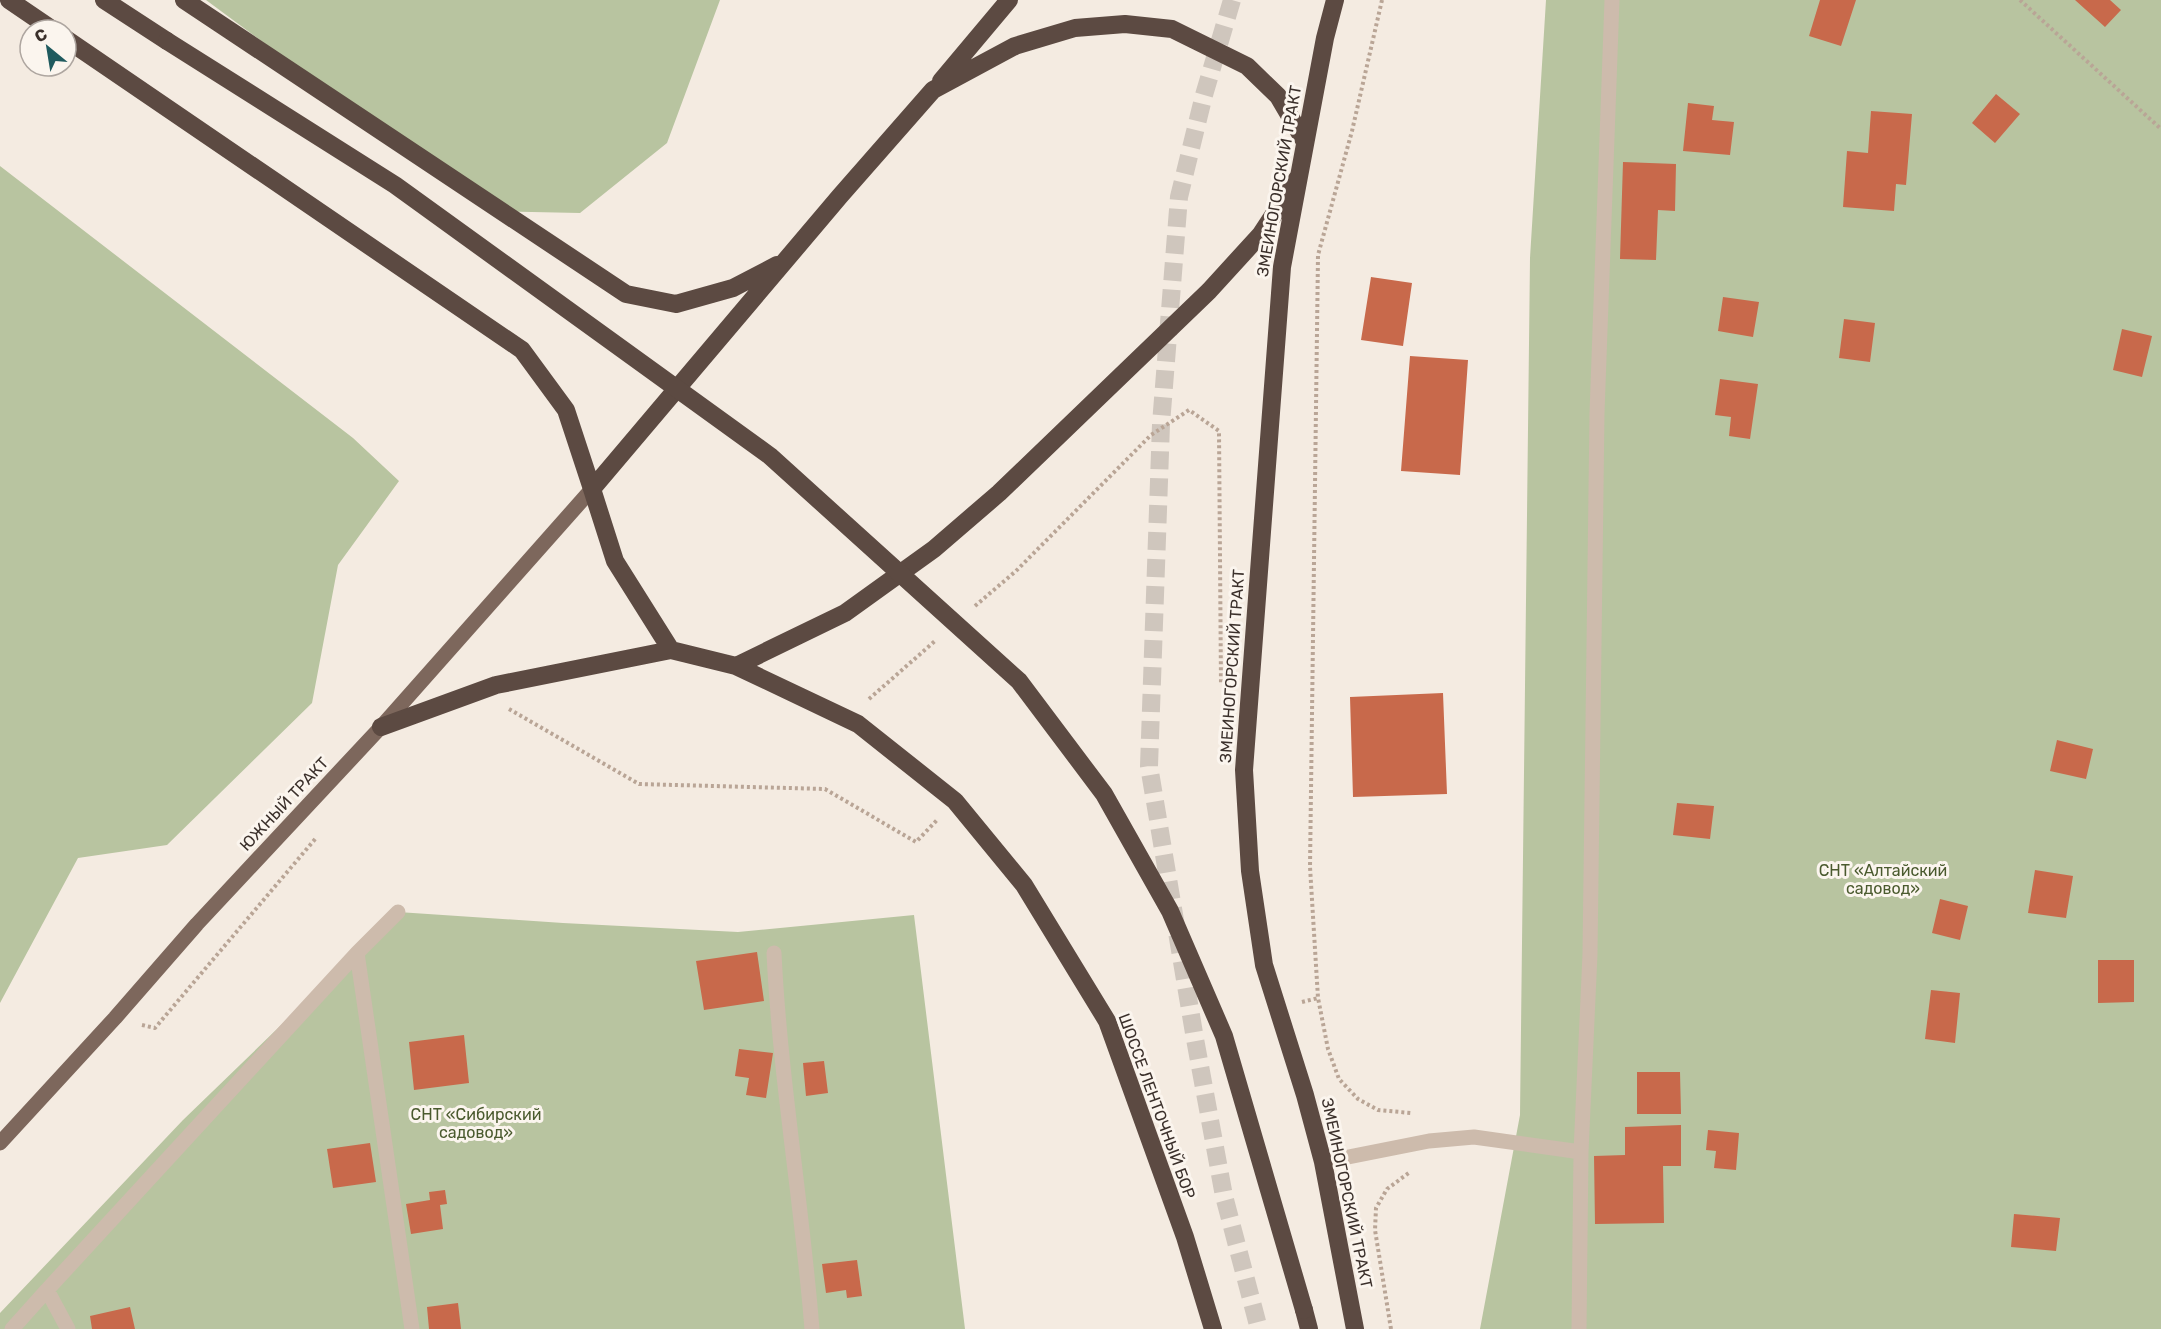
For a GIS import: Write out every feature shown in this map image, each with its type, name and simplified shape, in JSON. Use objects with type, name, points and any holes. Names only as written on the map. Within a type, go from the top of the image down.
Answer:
[{"type":"highway","points":[[9,0],[35,18]]},
{"type":"highway","points":[[104,0],[395,185],[770,456],[1019,681],[1104,794],[1170,911],[1224,1036],[1309,1329]]},
{"type":"highway","points":[[184,0],[626,294],[676,304],[733,288],[787,260]]},
{"type":"highway","points":[[592,489],[1010,0]]},
{"type":"highway","name":"ЗМЕИНОГОРСКИЙ ТРАКТ","points":[[1335,0],[1325,38],[1282,267],[1244,770],[1250,871],[1264,965],[1305,1095],[1323,1162],[1355,1329]]},
{"type":"highway","points":[[933,90],[1015,46],[1075,28],[1125,24],[1172,29],[1246,66],[1278,96],[1305,141]]},
{"type":"highway","points":[[78,47],[522,350],[566,410],[615,561],[671,650],[496,685],[381,727]]},
{"type":"highway","points":[[736,666],[846,613],[934,549],[999,493],[1209,291],[1261,234],[1299,176]]},
{"type":"highway","name":"ШОССЕ ЛЕНТОЧНЫЙ БОР","points":[[671,650],[736,666],[858,724],[955,801],[1024,885],[1107,1021],[1185,1237],[1213,1329]]},
{"type":"main road","name":"ЮЖНЫЙ ТРАКТ","points":[[0,1143],[115,1018],[197,924],[381,727],[592,489]]},
{"type":"lane","points":[[1579,1329],[1581,1152],[1590,954],[1597,401],[1612,0]]},
{"type":"lane","points":[[12,1329],[357,953],[398,912]]},
{"type":"lane","points":[[357,953],[412,1329]]},
{"type":"lane","points":[[774,953],[777,1018],[805,1247],[812,1329]]},
{"type":"lane","points":[[1323,1162],[1429,1141],[1474,1137],[1581,1152]]},
{"type":"lane","points":[[47,1290],[68,1329]]},
{"type":"path","points":[[1382,0],[1352,131],[1317,255],[1310,867],[1318,998],[1328,1049],[1339,1079],[1358,1099],[1377,1110],[1411,1113]]},
{"type":"path","points":[[2020,0],[2161,129]]},
{"type":"path","points":[[1391,1329],[1375,1230],[1376,1208],[1387,1190],[1417,1167]]},
{"type":"green space","points":[[206,0],[720,0],[667,143],[580,213],[491,211]]},
{"type":"green space","name":"СНТ «Алтайский садовод»","points":[[1546,0],[2161,0],[2161,1329],[1480,1329],[1520,1115],[1530,258]]},
{"type":"green space","points":[[0,166],[353,438],[399,481],[338,565],[312,703],[167,845],[78,858],[0,1003]]},
{"type":"green space","name":"СНТ «Сибирский садовод»","points":[[398,912],[738,932],[914,915],[965,1329],[0,1329],[0,1313],[183,1120]]},
{"type":"building","points":[[1820,0],[1856,0],[1841,46],[1809,36]]},
{"type":"building","points":[[2075,0],[2110,0],[2121,10],[2105,27]]},
{"type":"building","points":[[1996,94],[2020,114],[1995,143],[1972,123]]},
{"type":"building","points":[[1688,103],[1714,106],[1712,120],[1734,122],[1730,155],[1683,151]]},
{"type":"building","points":[[1871,111],[1912,114],[1906,185],[1896,184],[1894,211],[1843,207],[1847,151],[1868,153]]},
{"type":"building","points":[[1623,162],[1676,164],[1675,211],[1658,210],[1656,260],[1620,259]]},
{"type":"building","points":[[1371,277],[1412,283],[1403,346],[1361,340]]},
{"type":"building","points":[[1723,297],[1759,302],[1753,337],[1718,331]]},
{"type":"building","points":[[1844,319],[1875,323],[1870,362],[1839,358]]},
{"type":"building","points":[[2122,329],[2152,336],[2142,377],[2113,370]]},
{"type":"building","points":[[1410,356],[1468,360],[1460,475],[1401,471]]},
{"type":"building","points":[[1720,379],[1758,384],[1750,439],[1729,436],[1731,417],[1715,415]]},
{"type":"building","points":[[1443,693],[1447,794],[1353,797],[1350,697]]},
{"type":"building","points":[[2057,740],[2093,749],[2086,779],[2050,771]]},
{"type":"building","points":[[1677,803],[1714,806],[1710,839],[1673,835]]},
{"type":"building","points":[[2035,870],[2073,876],[2066,918],[2028,913]]},
{"type":"building","points":[[1940,899],[1968,906],[1960,940],[1932,933]]},
{"type":"building","points":[[757,952],[764,1001],[704,1010],[696,961]]},
{"type":"building","points":[[2098,960],[2134,960],[2134,1002],[2098,1003]]},
{"type":"building","points":[[1931,990],[1960,993],[1955,1043],[1925,1039]]},
{"type":"building","points":[[464,1035],[469,1083],[414,1090],[409,1042]]},
{"type":"building","points":[[739,1049],[773,1053],[766,1098],[746,1095],[749,1078],[735,1076]]},
{"type":"building","points":[[824,1061],[828,1093],[806,1096],[803,1063]]},
{"type":"building","points":[[1637,1072],[1680,1072],[1681,1114],[1637,1114]]},
{"type":"building","points":[[1681,1125],[1681,1166],[1663,1166],[1664,1223],[1595,1224],[1594,1156],[1625,1155],[1625,1127]]},
{"type":"building","points":[[1708,1130],[1739,1133],[1736,1170],[1714,1168],[1716,1151],[1706,1150]]},
{"type":"building","points":[[370,1143],[376,1182],[333,1188],[327,1149]]},
{"type":"building","points":[[445,1190],[447,1204],[440,1205],[443,1229],[411,1234],[406,1204],[430,1200],[429,1192]]},
{"type":"building","points":[[2014,1214],[2060,1218],[2056,1251],[2011,1247]]},
{"type":"building","points":[[857,1260],[862,1296],[847,1298],[846,1290],[826,1293],[822,1264]]},
{"type":"building","points":[[458,1303],[461,1329],[429,1329],[427,1307]]},
{"type":"building","points":[[130,1307],[135,1329],[92,1329],[90,1316]]},
{"type":"tunnel","points":[[1232,0],[1204,95],[1179,197],[1161,424],[1149,766],[1224,1196],[1259,1329]]}]
